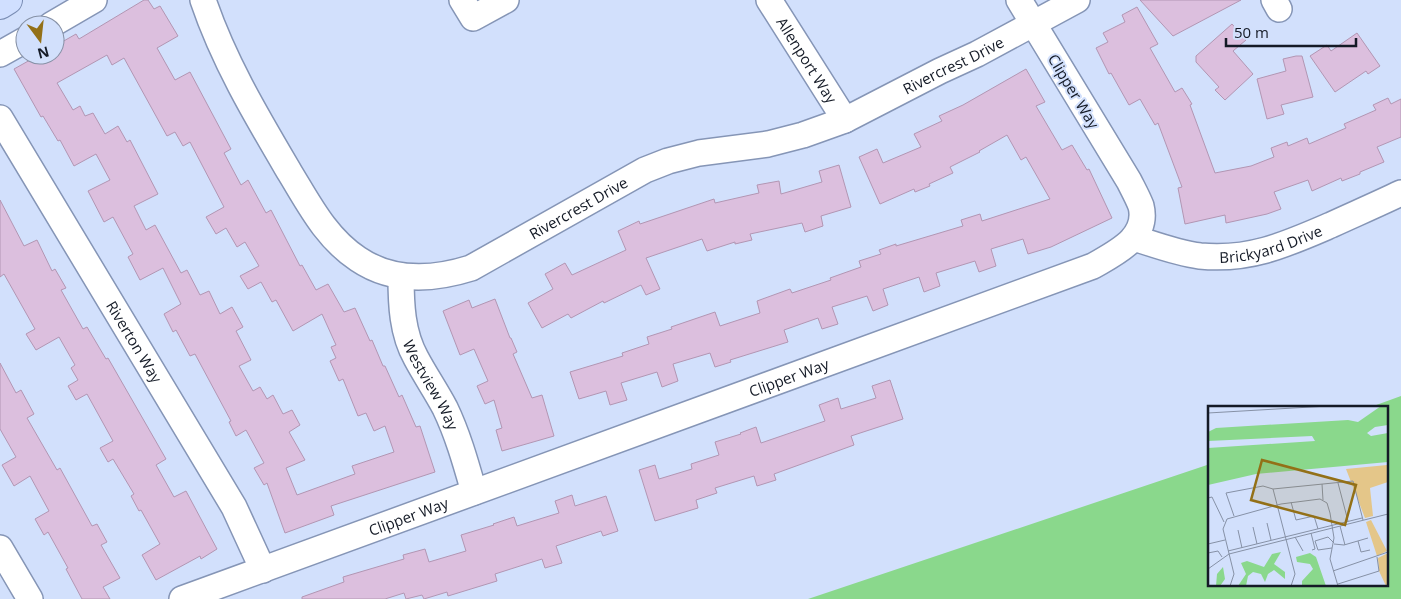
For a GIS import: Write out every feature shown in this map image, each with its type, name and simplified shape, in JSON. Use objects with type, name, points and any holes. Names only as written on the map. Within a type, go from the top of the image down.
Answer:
[{"type":"main road","points":[[0,5],[8,0]]},
{"type":"street","points":[[65,17],[94,0]]},
{"type":"street","name":"Rivercrest Drive","points":[[204,0],[225,56],[252,110],[322,225],[338,244],[358,260],[401,276],[426,278],[451,274],[471,268],[645,170],[668,161],[699,153],[768,144],[803,135],[845,120],[977,54],[1077,0]]},
{"type":"street","points":[[462,0],[473,18],[506,0]]},
{"type":"street","name":"Allenport Way","points":[[769,0],[845,120]]},
{"type":"street","name":"Clipper Way","points":[[182,599],[1093,266],[1118,252],[1138,233],[1142,220],[1141,206],[1129,181],[1019,0]]},
{"type":"street","points":[[0,54],[15,46]]},
{"type":"street","name":"Riverton Way","points":[[0,118],[234,507],[263,570]]},
{"type":"street","name":"Brickyard Drive","points":[[1134,238],[1174,251],[1201,256],[1256,253],[1285,246],[1401,193]]},
{"type":"street","name":"Westview Way","points":[[401,276],[401,304],[405,328],[415,357],[445,408],[456,435],[474,492]]},
{"type":"street","points":[[0,548],[30,599]]},
{"type":"shaded area","points":[[1401,396],[1401,599],[808,599],[1208,465],[1208,586],[1388,586],[1388,406],[1374,406]]},
{"type":"building","points":[[144,0],[148,0],[154,9],[160,6],[178,36],[157,48],[175,80],[190,72],[231,149],[224,153],[241,185],[248,180],[266,213],[271,210],[300,266],[302,265],[316,290],[328,284],[344,312],[355,308],[399,397],[402,395],[416,427],[420,426],[435,472],[331,506],[334,515],[285,533],[267,483],[264,485],[254,468],[264,463],[246,430],[236,436],[229,422],[231,421],[195,354],[190,356],[176,330],[173,332],[164,314],[181,304],[163,268],[140,280],[128,257],[133,254],[113,217],[104,222],[88,191],[110,180],[96,154],[74,166],[60,140],[58,141],[43,116],[41,117],[14,69],[21,65],[65,65],[65,40],[76,34],[79,39]],"holes":[[[107,55],[112,65],[124,58],[167,136],[175,132],[183,146],[190,142],[224,207],[206,217],[216,234],[226,228],[237,247],[245,242],[259,266],[240,276],[248,289],[261,282],[272,302],[276,300],[293,331],[322,314],[336,345],[331,347],[336,358],[330,361],[339,381],[343,379],[358,416],[366,413],[374,431],[385,426],[394,452],[352,466],[355,474],[297,495],[286,468],[305,460],[289,432],[300,425],[292,410],[283,414],[273,395],[267,399],[260,387],[253,391],[239,366],[251,360],[236,331],[243,327],[232,307],[220,314],[209,291],[200,295],[187,270],[181,273],[155,225],[146,230],[134,206],[158,194],[130,140],[127,142],[118,126],[105,134],[93,113],[85,116],[80,106],[73,110],[57,83]]]},
{"type":"building","points":[[1140,0],[1241,0],[1173,36]]},
{"type":"building","points":[[1137,7],[1158,44],[1150,48],[1175,92],[1182,88],[1192,104],[1190,105],[1215,173],[1251,166],[1274,157],[1271,148],[1287,142],[1288,146],[1307,138],[1309,144],[1346,128],[1344,124],[1376,110],[1373,105],[1388,98],[1391,104],[1401,99],[1401,137],[1377,147],[1384,162],[1360,172],[1360,174],[1342,181],[1341,178],[1312,191],[1308,180],[1274,192],[1281,209],[1226,223],[1225,215],[1185,224],[1178,188],[1182,187],[1158,123],[1155,125],[1140,99],[1129,105],[1111,73],[1109,74],[1096,48],[1108,42],[1103,33],[1125,22],[1122,15]]},
{"type":"building","points":[[1232,24],[1246,40],[1233,51],[1253,74],[1225,100],[1215,90],[1219,87],[1196,62],[1196,56]]},
{"type":"building","points":[[1357,33],[1380,66],[1368,74],[1366,71],[1335,92],[1310,56],[1327,45],[1331,51]]},
{"type":"building","points":[[1302,56],[1313,97],[1281,105],[1284,114],[1267,119],[1257,79],[1286,71],[1283,59]]},
{"type":"building","points":[[1026,69],[1045,102],[1036,106],[1062,150],[1072,145],[1087,170],[1089,169],[1112,218],[1051,247],[1028,254],[1023,239],[991,249],[996,266],[979,272],[975,261],[936,273],[940,286],[924,292],[919,277],[883,289],[888,305],[873,311],[867,296],[832,307],[838,324],[822,329],[818,318],[784,330],[788,342],[730,360],[731,362],[715,367],[710,353],[673,364],[678,381],[662,387],[657,372],[621,383],[627,400],[610,405],[606,391],[579,399],[570,372],[623,356],[622,353],[649,344],[647,337],[715,312],[720,326],[760,313],[757,301],[790,289],[792,293],[831,280],[830,278],[861,267],[859,261],[881,254],[879,250],[963,226],[961,220],[980,214],[982,221],[1050,199],[1026,157],[1021,160],[1007,135],[980,152],[950,167],[953,173],[929,184],[930,186],[915,192],[914,189],[880,204],[859,157],[877,149],[883,163],[921,147],[914,134],[942,121],[939,116],[963,105]]},
{"type":"building","points":[[839,165],[851,207],[821,216],[823,226],[805,232],[802,223],[750,234],[752,240],[735,244],[735,242],[707,251],[702,239],[646,258],[660,289],[646,295],[641,285],[604,303],[603,301],[571,318],[568,314],[542,328],[528,303],[553,289],[545,274],[565,263],[572,275],[626,250],[618,231],[639,221],[640,224],[714,199],[715,203],[759,193],[757,185],[779,181],[781,194],[822,182],[819,171]]},
{"type":"building","points":[[0,200],[24,246],[37,240],[52,271],[55,269],[66,288],[61,290],[83,329],[87,327],[106,359],[108,358],[166,459],[156,465],[174,497],[186,491],[217,549],[201,559],[200,556],[156,580],[142,555],[160,544],[141,510],[139,511],[131,496],[134,494],[113,459],[108,462],[100,448],[113,441],[87,394],[76,400],[68,386],[78,380],[71,368],[75,365],[59,337],[36,350],[26,334],[35,329],[4,274],[0,277]]},
{"type":"building","points":[[495,299],[517,352],[513,354],[532,398],[542,395],[554,436],[502,451],[496,430],[502,428],[494,400],[485,404],[477,386],[488,381],[474,349],[460,355],[443,311],[469,300],[472,308]]},
{"type":"building","points":[[0,363],[16,393],[21,390],[34,414],[27,418],[57,470],[60,468],[92,526],[97,524],[107,542],[101,545],[120,578],[103,587],[110,599],[82,599],[66,569],[68,568],[48,532],[44,535],[35,519],[49,511],[30,476],[14,486],[2,465],[16,457],[0,429]]},
{"type":"building","points":[[890,380],[903,419],[851,436],[854,445],[774,474],[776,480],[757,486],[754,476],[715,488],[717,493],[696,500],[698,508],[655,521],[639,470],[655,465],[659,479],[692,469],[691,464],[719,455],[715,442],[756,427],[761,443],[825,421],[819,405],[838,398],[841,409],[876,398],[872,386]]},
{"type":"building","points":[[572,495],[575,506],[606,496],[618,531],[603,536],[601,531],[556,546],[562,563],[545,568],[542,559],[495,574],[497,581],[448,596],[447,592],[424,599],[422,595],[406,599],[404,593],[385,599],[302,599],[302,597],[344,582],[343,577],[404,559],[403,555],[425,549],[429,562],[466,551],[461,535],[514,517],[517,526],[559,513],[555,501]]}]
